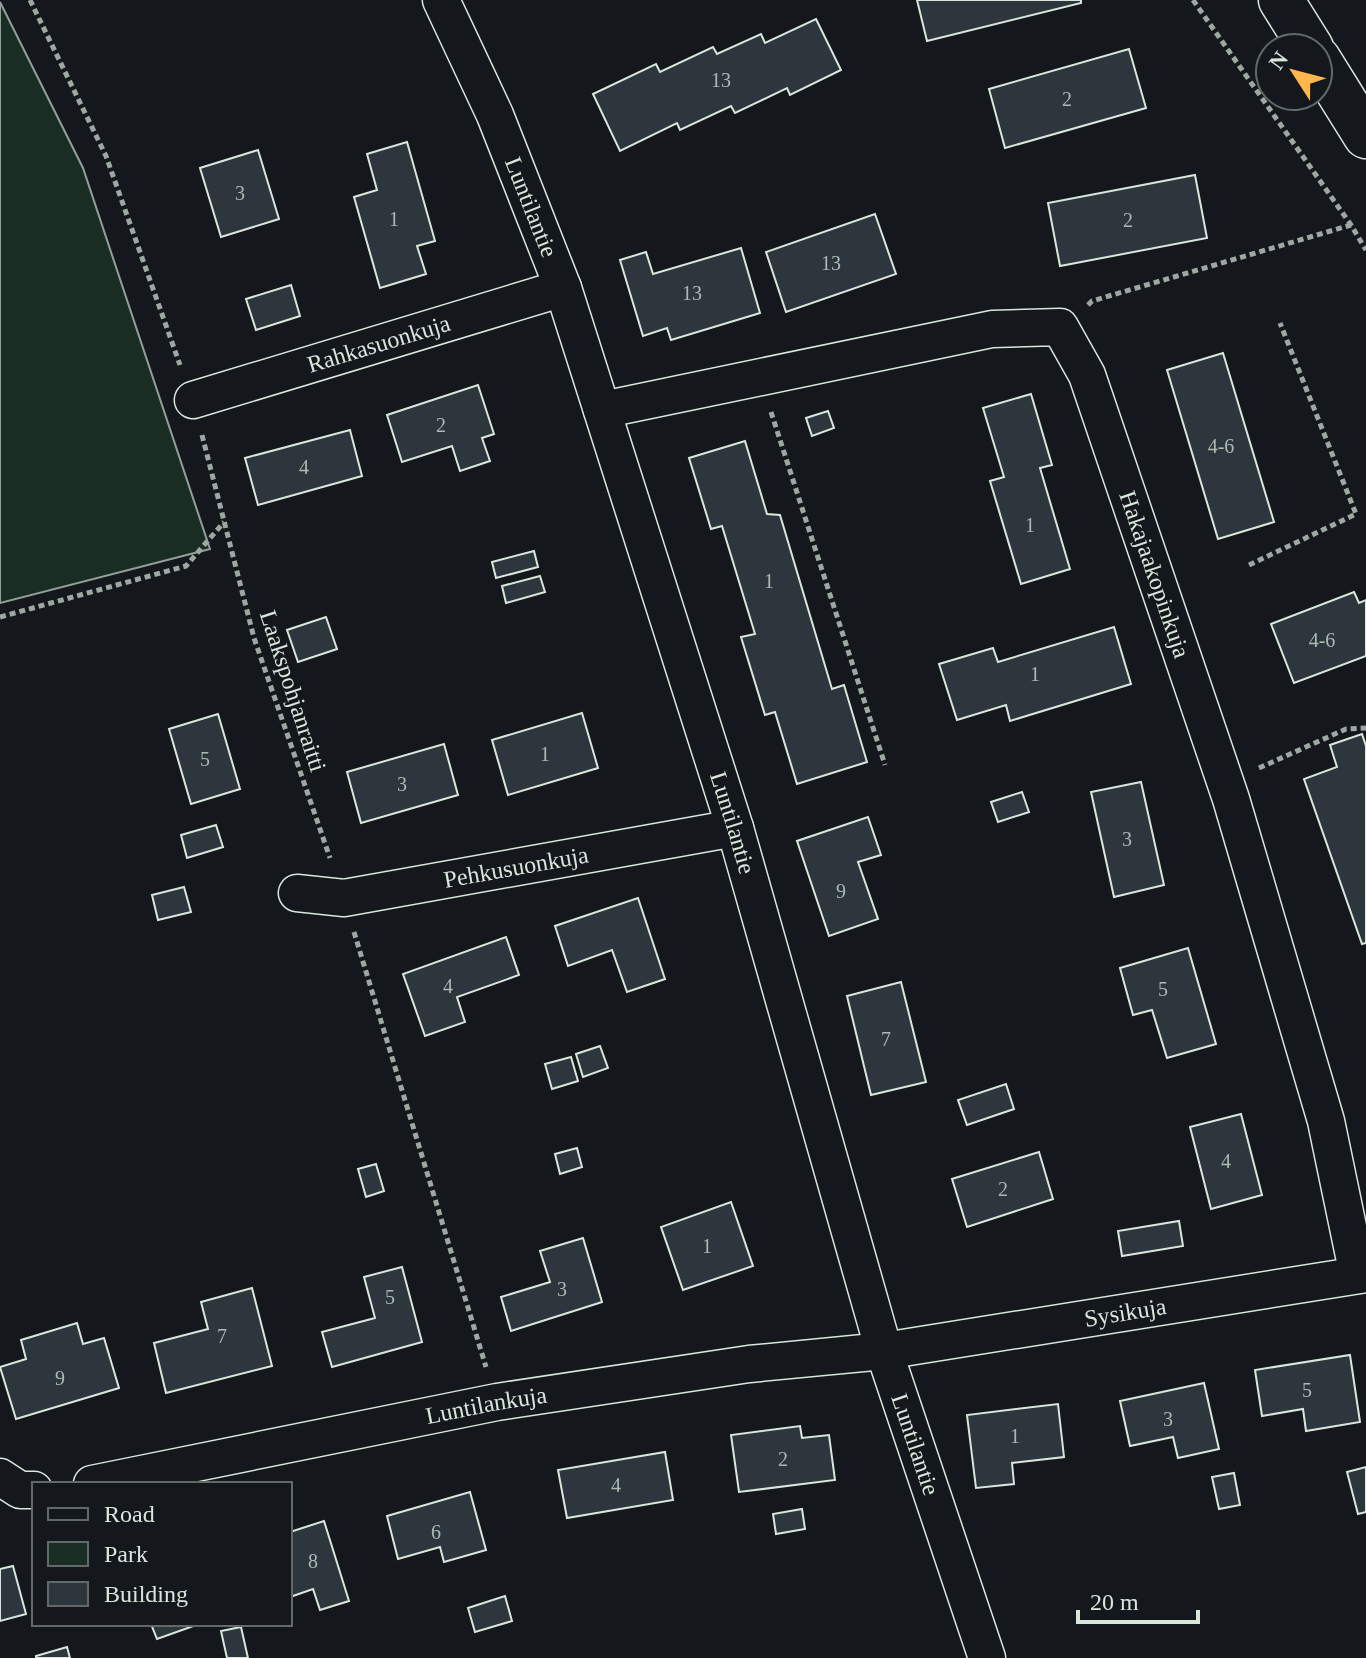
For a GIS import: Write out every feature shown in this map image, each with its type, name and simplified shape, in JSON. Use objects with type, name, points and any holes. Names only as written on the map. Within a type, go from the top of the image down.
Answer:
[{"type":"street","name":"Luntilantie","points":[[441,0],[495,115],[563,288],[735,828],[884,1351],[987,1658]]},
{"type":"street","points":[[1281,0],[1301,32]]},
{"type":"street","points":[[1334,85],[1366,136]]},
{"type":"street","name":"Rahkasuonkuja","points":[[193,400],[563,288]]},
{"type":"street","points":[[602,410],[992,329],[1060,327]]},
{"type":"street","name":"Hakajaakopinkuja","points":[[1060,327],[1087,375],[1225,783],[1326,1121],[1362,1274]]},
{"type":"street","name":"Pehkusuonkuja","points":[[297,893],[344,898],[735,828]]},
{"type":"street","name":"Sysikuja","points":[[884,1351],[1362,1274]]},
{"type":"street","name":"Luntilankuja","points":[[102,1482],[497,1402],[749,1364],[884,1351]]},
{"type":"street","points":[[0,1477],[20,1490],[32,1490]]},
{"type":"path","name":"Laakspohjanraitti","points":[[30,0],[106,156],[193,400],[254,638],[344,898],[497,1402]]},
{"type":"path","points":[[1193,0],[1366,250]]},
{"type":"path","points":[[1060,327],[1092,301],[1351,225]]},
{"type":"path","points":[[1249,565],[1356,514],[1280,323]]},
{"type":"path","points":[[760,377],[885,765]]},
{"type":"path","points":[[0,617],[186,566],[224,522]]},
{"type":"path","points":[[1225,783],[1346,729],[1366,728]]},
{"type":"green space","points":[[0,2],[83,168],[210,549],[0,603]]},
{"type":"building","points":[[917,0],[1081,0],[1081,3],[927,41]]},
{"type":"building","points":[[816,19],[841,70],[790,95],[787,88],[735,113],[731,106],[680,130],[677,123],[620,151],[593,94],[656,64],[660,72],[713,47],[717,54],[761,34],[765,43]]},
{"type":"building","points":[[1129,49],[1146,108],[1005,148],[989,89]]},
{"type":"building","points":[[407,142],[435,241],[417,246],[426,274],[380,288],[354,197],[377,190],[367,154]]},
{"type":"building","points":[[258,150],[279,219],[221,237],[200,168]]},
{"type":"building","points":[[1195,175],[1207,238],[1060,266],[1048,203]]},
{"type":"building","points":[[875,214],[896,274],[786,312],[766,252]]},
{"type":"building","points":[[741,248],[760,313],[671,340],[667,328],[643,336],[620,260],[646,252],[653,274]]},
{"type":"building","points":[[291,285],[300,316],[256,330],[246,299]]},
{"type":"building","points":[[1223,353],[1274,522],[1218,539],[1167,370]]},
{"type":"building","points":[[478,385],[494,434],[482,438],[490,461],[460,471],[452,446],[402,462],[387,415]]},
{"type":"building","points":[[1031,394],[1052,465],[1040,468],[1070,569],[1021,584],[990,481],[1004,477],[983,408]]},
{"type":"building","points":[[828,411],[834,428],[812,436],[806,418]]},
{"type":"building","points":[[350,430],[362,476],[258,505],[245,458]]},
{"type":"building","points":[[745,441],[767,514],[780,515],[832,689],[844,685],[867,762],[797,784],[775,712],[765,715],[741,637],[755,634],[722,526],[711,529],[689,458]]},
{"type":"building","points":[[534,551],[538,567],[496,578],[492,562]]},
{"type":"building","points":[[540,576],[545,592],[506,603],[502,586]]},
{"type":"building","points":[[1354,592],[1359,603],[1366,600],[1366,656],[1294,683],[1271,624]]},
{"type":"building","points":[[326,617],[337,649],[298,662],[287,630]]},
{"type":"building","points":[[1114,627],[1131,684],[1010,721],[1006,705],[957,720],[939,664],[993,648],[998,662]]},
{"type":"building","points":[[582,713],[598,768],[508,795],[492,740]]},
{"type":"building","points":[[218,714],[240,789],[191,804],[169,729]]},
{"type":"building","points":[[1362,734],[1366,746],[1366,943],[1362,944],[1304,779],[1337,767],[1330,745]]},
{"type":"building","points":[[444,744],[458,795],[361,823],[347,772]]},
{"type":"building","points":[[1141,782],[1164,885],[1114,897],[1091,792]]},
{"type":"building","points":[[1022,792],[1029,812],[998,822],[991,802]]},
{"type":"building","points":[[868,817],[881,855],[858,862],[878,919],[829,936],[797,841]]},
{"type":"building","points":[[216,825],[223,847],[187,858],[181,835]]},
{"type":"building","points":[[184,887],[191,912],[158,920],[152,895]]},
{"type":"building","points":[[638,898],[665,979],[627,992],[612,950],[568,966],[555,926]]},
{"type":"building","points":[[506,937],[519,975],[457,997],[465,1022],[425,1036],[403,974]]},
{"type":"building","points":[[1188,948],[1216,1044],[1167,1058],[1152,1010],[1133,1015],[1120,968]]},
{"type":"building","points":[[901,982],[926,1082],[871,1095],[847,996]]},
{"type":"building","points":[[600,1046],[608,1068],[583,1077],[576,1054]]},
{"type":"building","points":[[571,1057],[578,1081],[552,1089],[545,1064]]},
{"type":"building","points":[[1006,1084],[1014,1109],[967,1125],[958,1100]]},
{"type":"building","points":[[1241,1114],[1262,1195],[1211,1209],[1190,1127]]},
{"type":"building","points":[[577,1148],[582,1167],[560,1174],[555,1154]]},
{"type":"building","points":[[1039,1152],[1053,1199],[967,1227],[952,1179]]},
{"type":"building","points":[[376,1164],[384,1191],[366,1197],[358,1169]]},
{"type":"building","points":[[731,1202],[753,1266],[683,1290],[661,1227]]},
{"type":"building","points":[[1179,1221],[1183,1246],[1122,1256],[1118,1231]]},
{"type":"building","points":[[583,1238],[602,1302],[511,1331],[501,1297],[550,1282],[540,1251]]},
{"type":"building","points":[[402,1267],[422,1342],[332,1367],[322,1332],[375,1318],[364,1277]]},
{"type":"building","points":[[252,1288],[272,1366],[166,1393],[154,1343],[208,1329],[201,1302]]},
{"type":"building","points":[[77,1323],[83,1344],[104,1338],[119,1388],[16,1419],[0,1367],[26,1359],[21,1340]]},
{"type":"building","points":[[1350,1355],[1360,1422],[1306,1431],[1303,1409],[1262,1416],[1255,1370]]},
{"type":"building","points":[[1204,1383],[1219,1449],[1178,1458],[1173,1437],[1130,1446],[1120,1401]]},
{"type":"building","points":[[1058,1404],[1064,1457],[1012,1463],[1014,1484],[976,1488],[967,1415]]},
{"type":"building","points":[[800,1426],[802,1438],[829,1435],[835,1480],[739,1492],[731,1435]]},
{"type":"building","points":[[665,1452],[673,1500],[567,1518],[558,1470]]},
{"type":"building","points":[[1366,1467],[1366,1512],[1358,1514],[1347,1472]]},
{"type":"building","points":[[1234,1473],[1240,1505],[1219,1509],[1212,1477]]},
{"type":"building","points":[[470,1492],[486,1550],[444,1562],[440,1547],[398,1559],[387,1516]]},
{"type":"building","points":[[802,1509],[805,1529],[776,1534],[773,1514]]},
{"type":"building","points":[[324,1521],[349,1601],[320,1610],[313,1589],[292,1596],[292,1531]]},
{"type":"building","points":[[13,1566],[26,1614],[0,1621],[0,1569]]},
{"type":"building","points":[[505,1596],[512,1621],[475,1632],[468,1608]]},
{"type":"building","points":[[152,1626],[193,1626],[157,1639]]},
{"type":"building","points":[[241,1627],[248,1658],[227,1658],[221,1631]]},
{"type":"building","points":[[67,1647],[70,1658],[36,1658],[36,1656]]}]
